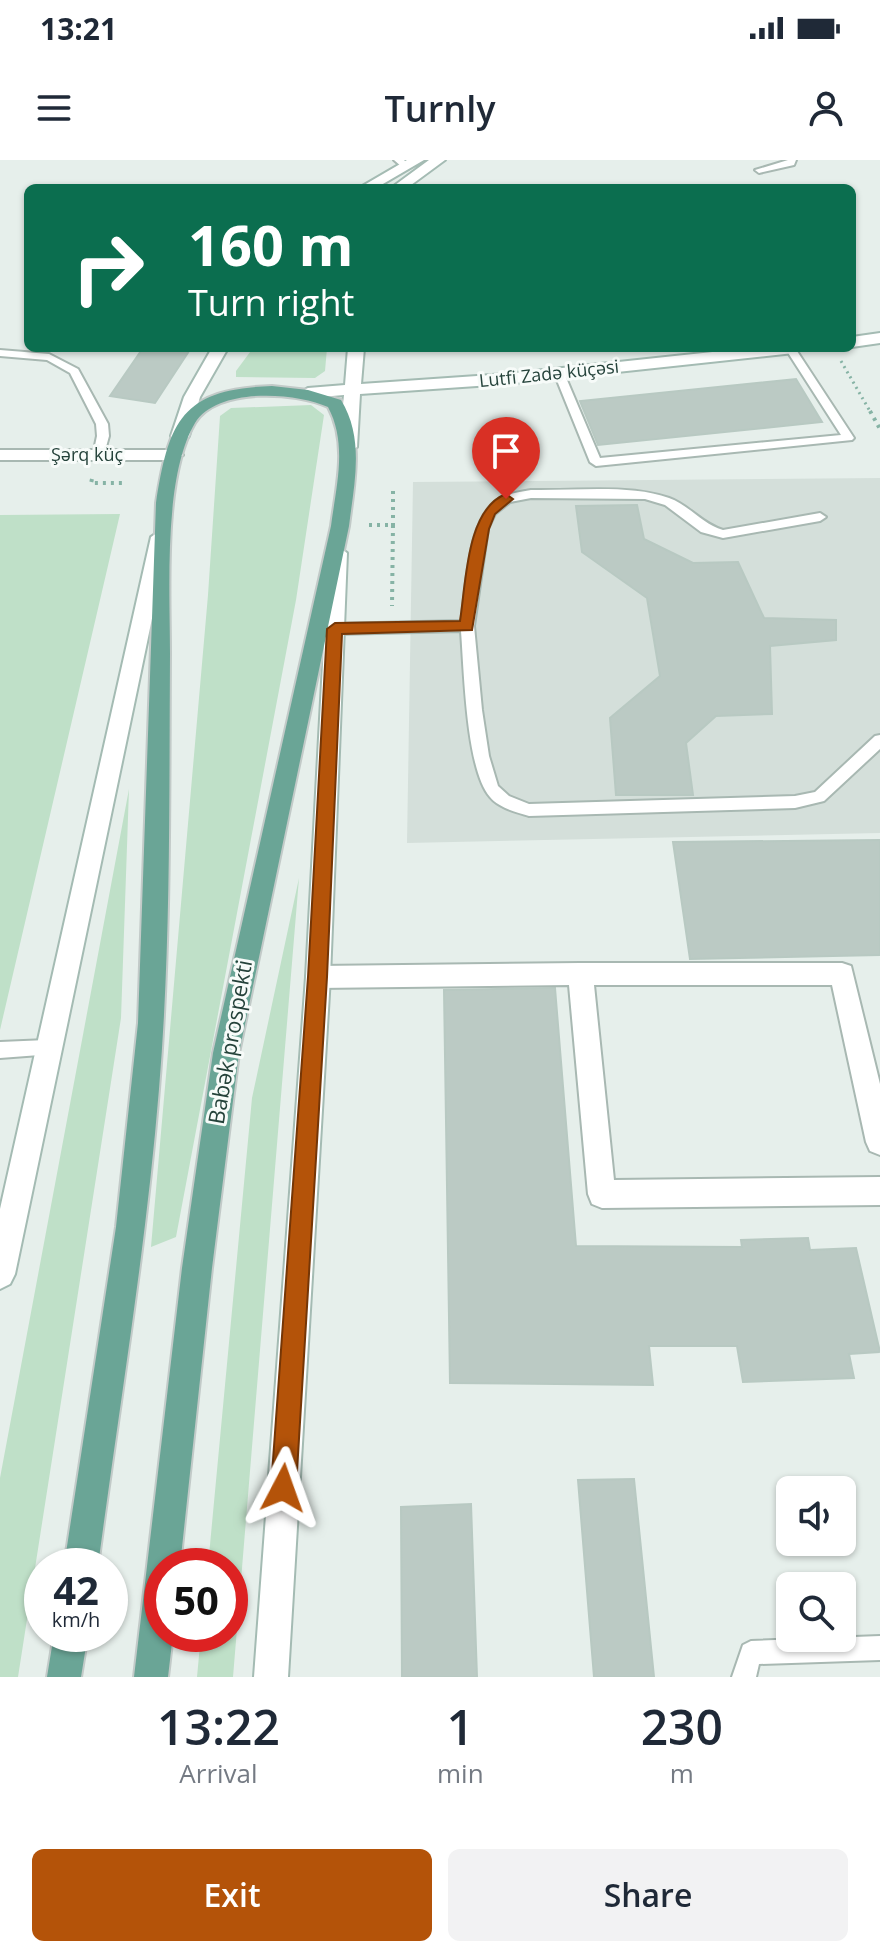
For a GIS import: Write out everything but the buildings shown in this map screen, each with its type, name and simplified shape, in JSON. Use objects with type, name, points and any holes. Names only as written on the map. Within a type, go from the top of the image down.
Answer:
[{"type":"main road","points":[[404,184],[438,160]]},
{"type":"main road","points":[[372,184],[406,162]]},
{"type":"main road","points":[[856,341],[880,338]]},
{"type":"main road","points":[[0,1274],[163,526],[177,446],[192,397],[218,352]]},
{"type":"main road","name":"Babək prospekti","points":[[271,1677],[318,977],[340,526],[356,352]]},
{"type":"main road","name":"Lutfi Zadə küçəsi","points":[[308,393],[559,373],[755,352]]},
{"type":"main road","points":[[177,446],[195,411],[221,396],[308,393]]},
{"type":"main road","name":"Babək prospekti","points":[[308,393],[335,404],[343,418],[348,447]]},
{"type":"main road","name":"Şərq küç","points":[[0,455],[99,455],[177,446]]},
{"type":"main road","points":[[84,1548],[133,1203],[146,1081],[154,958],[163,526]]},
{"type":"main road","name":"Babək prospekti","points":[[165,1548],[197,1268],[226,1053],[340,526]]},
{"type":"main road","points":[[580,974],[602,1194],[880,1191]]},
{"type":"main road","points":[[318,977],[842,974],[880,1142]]},
{"type":"main road","points":[[64,1677],[68,1652]]},
{"type":"main road","points":[[151,1677],[154,1652]]},
{"type":"lane","points":[[759,170],[791,163],[792,160]]},
{"type":"lane","points":[[559,373],[596,462],[848,438],[794,352]]},
{"type":"lane","points":[[0,353],[49,357],[74,371],[102,424],[99,455]]},
{"type":"lane","points":[[820,517],[723,534],[705,529],[669,502],[645,495],[531,494],[506,499],[490,512],[482,529],[467,626],[484,765],[492,791],[511,804],[529,810],[795,802],[819,797],[880,740]]},
{"type":"lane","points":[[335,629],[467,626]]},
{"type":"lane","points":[[0,1050],[47,1048]]},
{"type":"lane","points":[[744,1677],[751,1653],[880,1648]]},
{"type":"path","points":[[836,352],[880,429]]},
{"type":"path","points":[[91,483],[126,483]]},
{"type":"path","points":[[392,627],[393,491]]},
{"type":"path","points":[[340,526],[393,525]]},
{"type":"shaded area","points":[[880,478],[880,833],[407,843],[413,482]]},
{"type":"green space","points":[[250,352],[327,352],[325,371],[315,378],[236,377],[236,371]]},
{"type":"green space","points":[[311,405],[324,415],[296,600],[176,1237],[151,1247],[208,595],[220,416],[231,408]]},
{"type":"green space","points":[[120,514],[0,1030],[0,515]]},
{"type":"green space","points":[[129,789],[121,1018],[38,1548],[24,1548],[24,1639],[18,1677],[0,1677],[0,1478]]},
{"type":"green space","points":[[299,878],[244,1548],[210,1548],[252,1098]]},
{"type":"green space","points":[[199,1652],[235,1652],[233,1677],[197,1677]]},
{"type":"route","points":[[283,1488],[318,977],[335,629],[467,626],[482,529],[490,512],[506,499]]}]
